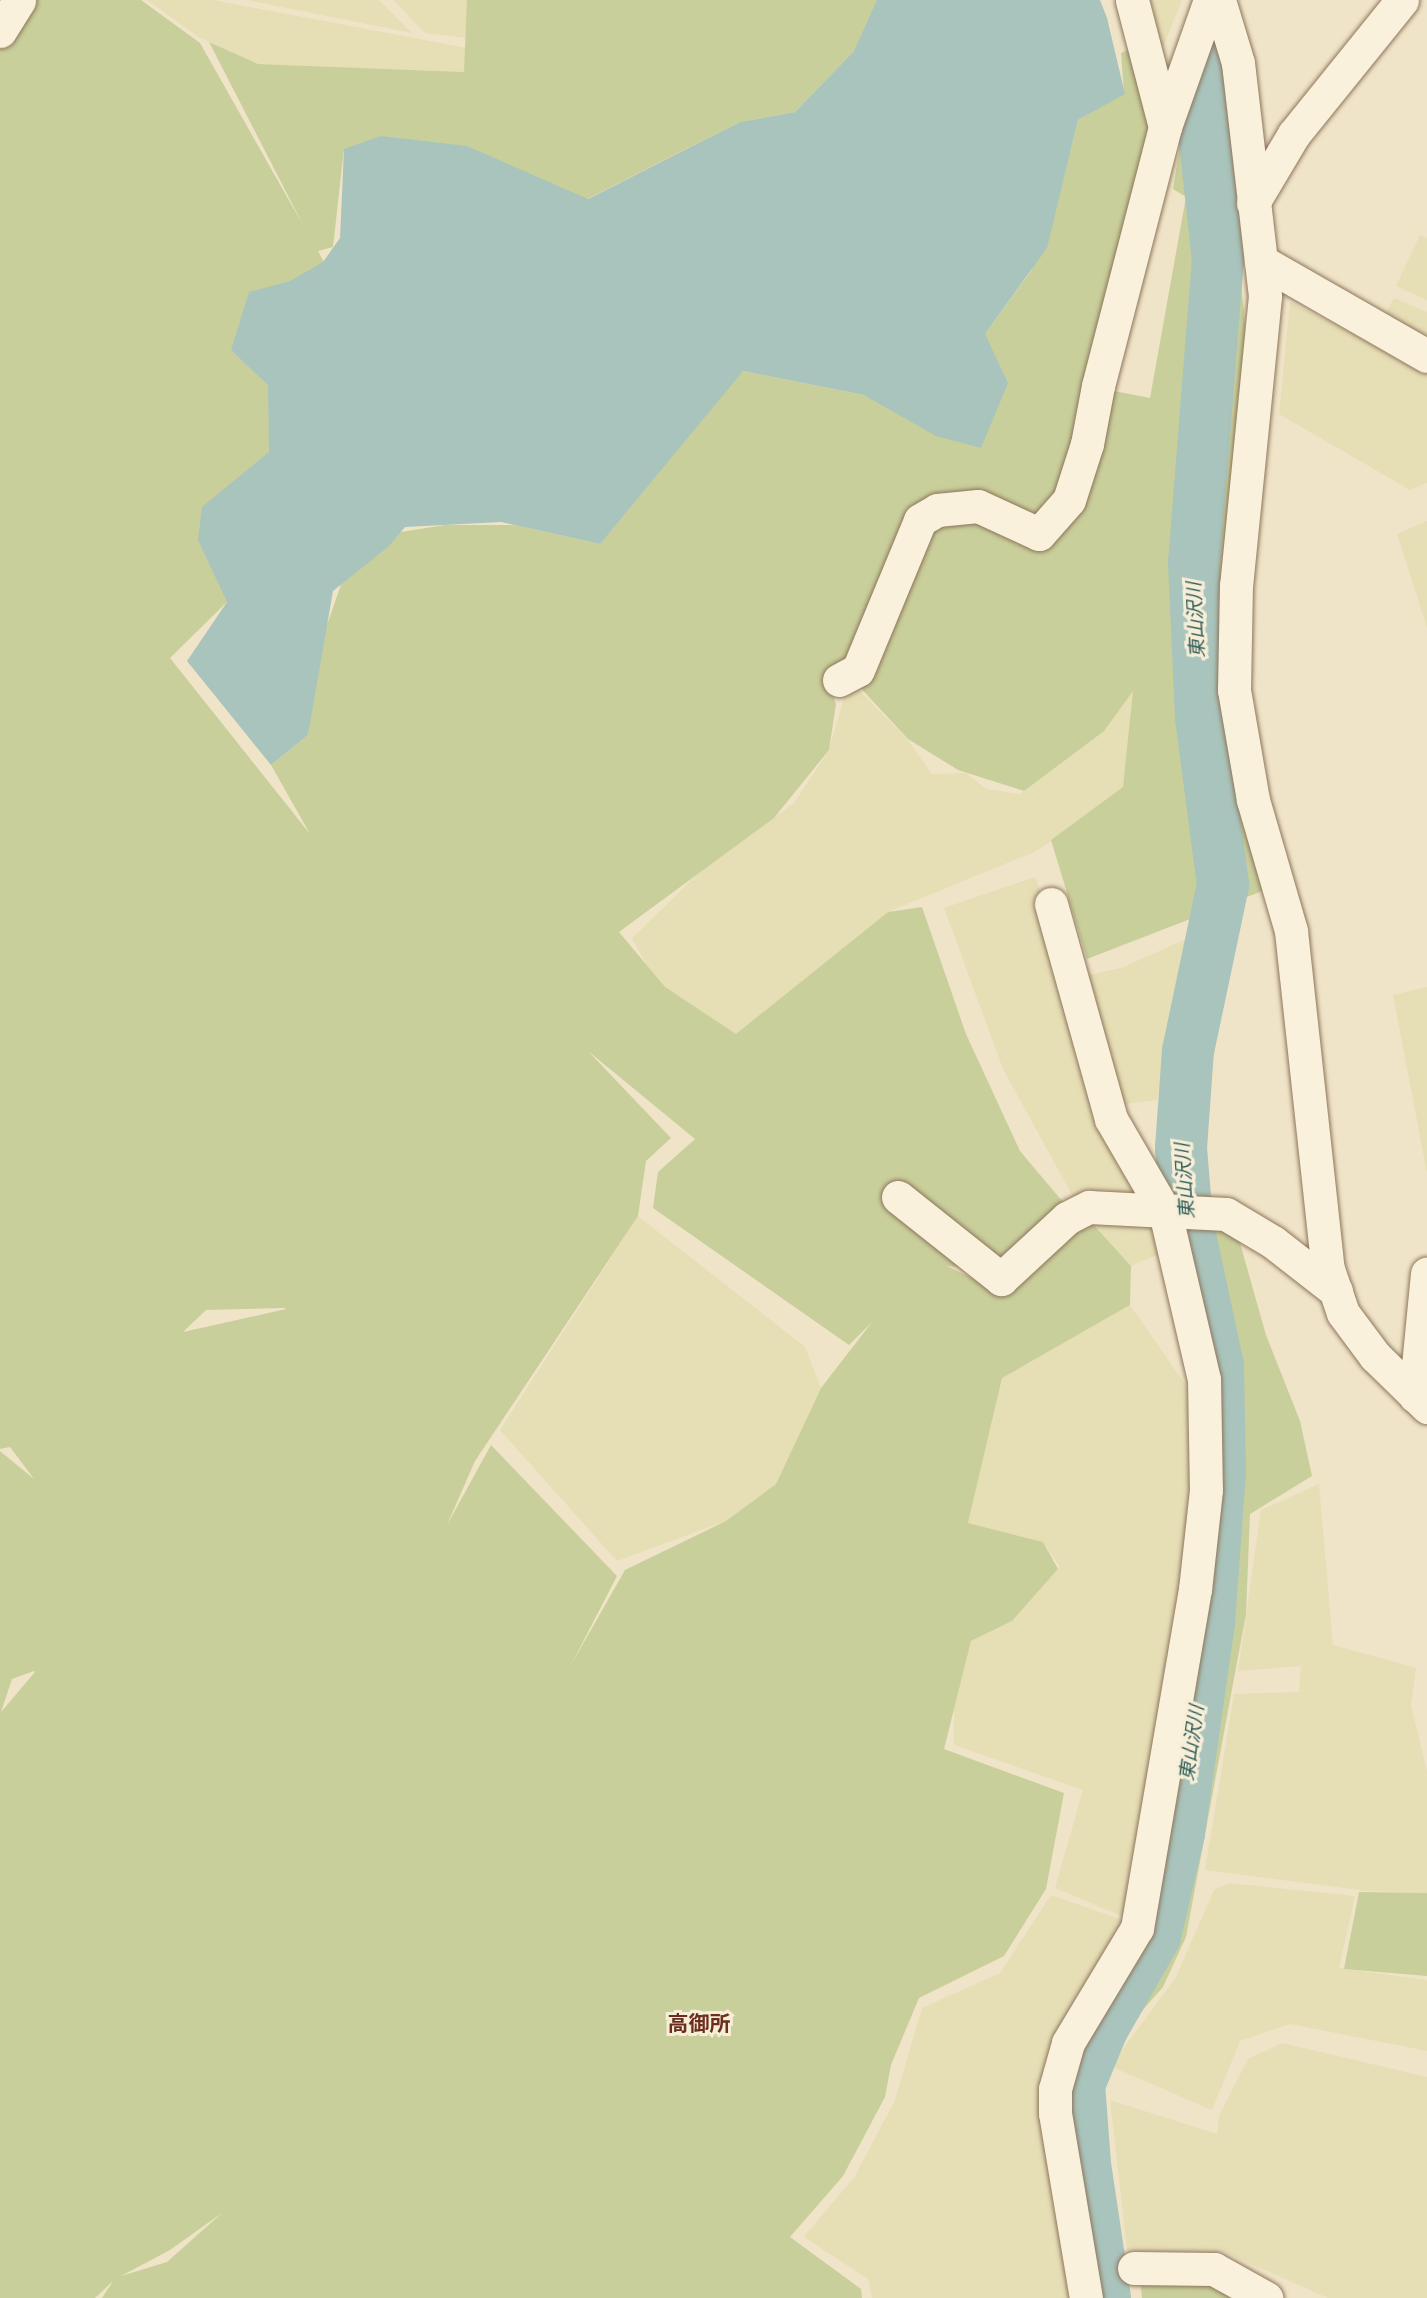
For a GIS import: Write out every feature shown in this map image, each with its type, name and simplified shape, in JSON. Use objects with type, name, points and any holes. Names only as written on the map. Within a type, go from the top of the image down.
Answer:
[{"type":"street","points":[[0,31],[19,0]]},
{"type":"street","points":[[1132,0],[1165,127]]},
{"type":"street","points":[[839,681],[858,670],[920,520],[937,510],[978,506],[1039,534],[1069,500],[1087,444],[1098,386],[1165,127],[1210,0]]},
{"type":"street","points":[[1219,0],[1238,63],[1265,296],[1236,585],[1234,690],[1253,800],[1291,932],[1328,1269],[1343,1313],[1375,1356],[1421,1401]]},
{"type":"street","points":[[1253,203],[1294,134],[1402,0]]},
{"type":"street","points":[[1261,261],[1427,356]]},
{"type":"street","points":[[1051,904],[1111,1119],[1171,1212],[1204,1379],[1206,1490],[1195,1589],[1137,1928],[1068,2043],[1055,2089],[1055,2113],[1086,2298]]},
{"type":"street","points":[[898,1197],[1001,1279],[1067,1218],[1089,1208],[1226,1214],[1273,1242],[1336,1291]]},
{"type":"street","points":[[1421,1401],[1427,1274]]},
{"type":"street","points":[[1134,2268],[1214,2269],[1266,2298]]},
{"type":"shaded area","points":[[147,0],[213,0],[467,48],[465,72],[258,64],[200,38]]},
{"type":"shaded area","points":[[247,0],[379,0],[412,33]]},
{"type":"shaded area","points":[[393,0],[469,0],[466,38],[425,33]]},
{"type":"shaded area","points":[[1132,0],[1182,0],[1161,52]]},
{"type":"shaded area","points":[[1420,235],[1427,238],[1427,300],[1396,286]]},
{"type":"shaded area","points":[[1394,298],[1427,312],[1427,345],[1382,319]]},
{"type":"shaded area","points":[[1290,302],[1427,372],[1427,483],[1410,490],[1279,414]]},
{"type":"shaded area","points":[[1427,521],[1427,628],[1397,534]]},
{"type":"shaded area","points":[[849,680],[907,739],[932,774],[966,773],[986,789],[1020,794],[1133,690],[1135,788],[1034,852],[888,912],[736,1035],[655,981],[632,938],[701,871],[794,803],[829,750]]},
{"type":"shaded area","points":[[1035,877],[1075,978],[1121,968],[1191,937],[1157,1100],[1125,1104],[1161,1253],[1131,1266],[1081,1211],[1003,1069],[944,908]]},
{"type":"shaded area","points":[[1427,987],[1427,1173],[1393,995]]},
{"type":"shaded area","points":[[638,1216],[805,1347],[821,1388],[776,1484],[726,1521],[617,1561],[500,1430]]},
{"type":"shaded area","points":[[1130,1305],[1192,1394],[1189,1523],[1138,1923],[1055,1888],[1083,1790],[954,1745],[954,1698],[971,1641],[1012,1621],[1060,1567],[1043,1542],[968,1523],[1002,1377]]},
{"type":"shaded area","points":[[1319,1484],[1333,1645],[1416,1668],[1411,1705],[1427,1771],[1427,1893],[1367,1891],[1205,1870],[1234,1694],[1299,1692],[1301,1666],[1238,1671],[1261,1510]]},
{"type":"shaded area","points":[[1229,1883],[1355,1896],[1339,1968],[1427,1980],[1427,2051],[1290,2024],[1240,2041],[1212,2110],[1110,2066],[1175,1979],[1214,1890]]},
{"type":"shaded area","points":[[1051,1895],[1134,1924],[1109,1970],[1075,2298],[872,2298],[868,2279],[804,2237],[855,2176],[895,2100],[922,2008],[1000,1973]]},
{"type":"shaded area","points":[[1282,2043],[1427,2077],[1427,2298],[1328,2298],[1224,2252],[1127,2250],[1110,2100],[1217,2134],[1219,2116],[1248,2059]]},
{"type":"green space","points":[[25,0],[141,0],[200,43],[303,225],[209,42],[258,64],[464,72],[467,0],[878,0],[858,47],[795,112],[740,122],[587,199],[531,177],[344,149],[333,247],[318,251],[324,262],[227,602],[170,658],[310,834],[271,765],[308,735],[322,639],[357,539],[445,525],[515,525],[600,544],[655,437],[743,371],[864,395],[985,334],[1031,271],[1062,185],[1078,120],[1124,94],[1121,53],[1149,41],[1165,129],[1098,388],[1150,398],[1186,197],[1173,189],[1181,139],[1203,42],[1214,51],[1244,311],[1252,424],[1236,585],[1278,885],[1087,959],[1051,840],[1123,787],[1133,691],[1104,731],[1024,791],[958,770],[908,739],[855,682],[937,510],[875,635],[830,687],[836,704],[829,750],[774,818],[619,932],[665,987],[736,1034],[888,912],[922,907],[966,1034],[1020,1151],[1063,1202],[1009,1272],[947,1266],[1008,1296],[1081,1211],[1131,1266],[1130,1305],[1002,1378],[968,1523],[1043,1542],[1058,1569],[1012,1621],[971,1641],[944,1749],[1064,1793],[1046,1889],[1004,1956],[919,1998],[891,2065],[885,2097],[843,2176],[790,2237],[861,2289],[862,2298],[102,2298],[113,2281],[95,2298],[0,2298],[0,1451],[34,1479],[10,1447],[0,1449],[0,31]],"holes":[[[588,1051],[695,1139],[658,1172],[653,1208],[849,1345],[872,1322],[821,1388],[776,1484],[726,1521],[625,1570],[571,1665],[617,1576],[491,1445],[447,1525],[475,1461],[638,1216],[646,1161],[671,1138]],[[285,1308],[286,1309],[183,1332],[206,1310]],[[35,1672],[1,1712],[12,1679]],[[222,2213],[167,2262],[121,2276],[170,2250]]]},
{"type":"green space","points":[[1233,1218],[1266,1335],[1300,1421],[1312,1476],[1250,1514],[1246,1614],[1186,1937],[1163,1987],[1127,2028],[1103,2067],[1101,2116],[1110,2191],[1131,2298],[1093,2298],[1063,2087],[1125,1966],[1213,1443],[1175,1224]]},
{"type":"green space","points":[[1359,1892],[1427,1893],[1427,1976],[1344,1969]]},
{"type":"green space","points":[[1139,2268],[1266,2298],[1142,2298]]},
{"type":"water","points":[[877,0],[1100,0],[1107,18],[1125,94],[1078,120],[1047,248],[985,334],[1008,383],[981,448],[936,436],[864,395],[743,371],[600,544],[501,522],[405,527],[389,546],[333,591],[308,735],[271,765],[187,661],[227,602],[198,540],[202,507],[269,452],[268,385],[231,350],[249,292],[290,281],[323,262],[340,238],[344,149],[381,136],[467,146],[588,199],[740,122],[795,112],[854,51]]},
{"type":"waterway","name":"東山沢川","points":[[1105,2298],[1085,2164],[1079,2085],[1102,2029],[1155,1936],[1179,1833],[1209,1622],[1220,1472],[1218,1366],[1187,1221],[1181,1148],[1188,1051],[1223,885],[1201,717],[1194,563],[1218,261],[1199,86],[1211,44]]},
{"type":"district","name":"高御所","points":[[699,2024]]}]
